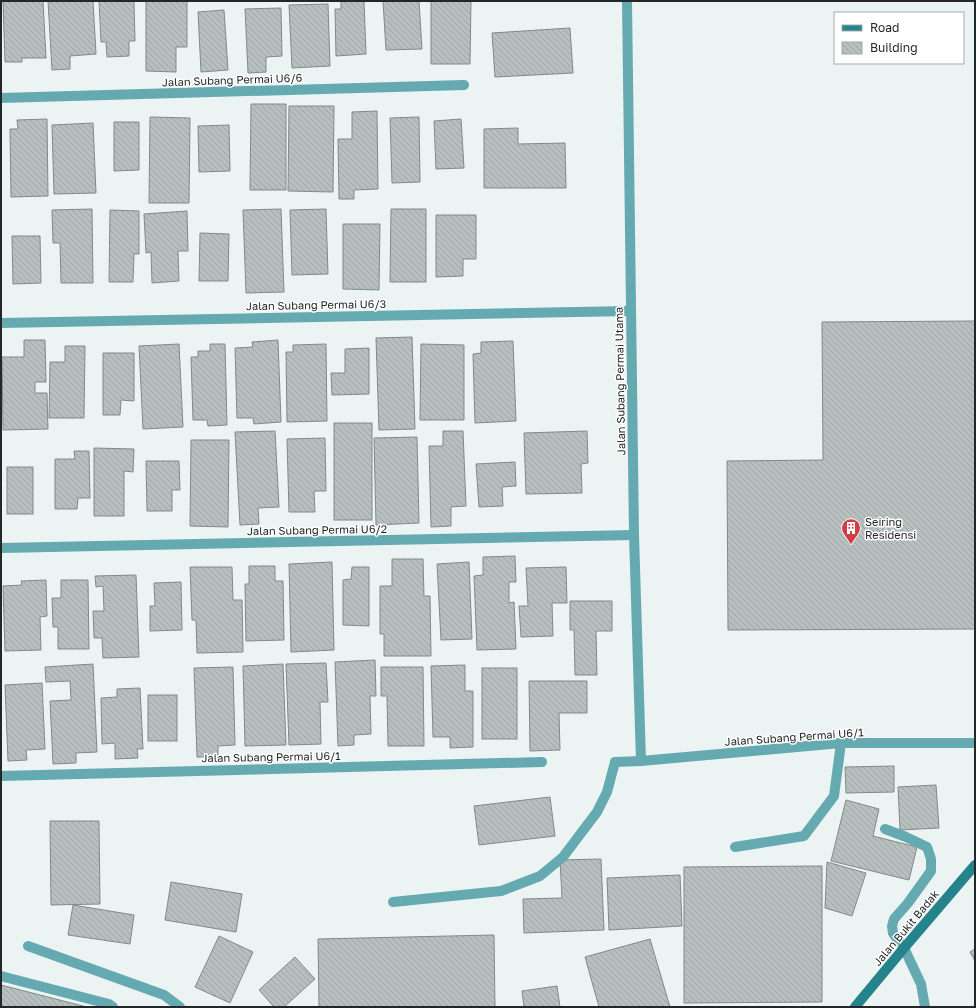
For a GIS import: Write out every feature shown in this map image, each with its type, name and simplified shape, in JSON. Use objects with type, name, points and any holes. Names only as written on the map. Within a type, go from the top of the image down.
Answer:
[{"type":"main road","name":"Jalan Bukit Badak","points":[[855,1007],[975,865]]},
{"type":"street","name":"Jalan Subang Permai Utama","points":[[627,1],[634,535],[641,761]]},
{"type":"street","name":"Jalan Subang Permai U6/6","points":[[1,98],[464,86]]},
{"type":"street","name":"Jalan Subang Permai U6/3","points":[[1,323],[631,311]]},
{"type":"street","name":"Jalan Subang Permai U6/2","points":[[1,548],[634,535]]},
{"type":"street","name":"Jalan Subang Permai U6/1","points":[[393,902],[501,891],[540,876],[563,857],[597,812],[607,792],[615,762],[841,744],[975,743]]},
{"type":"street","points":[[735,847],[804,836],[834,796],[841,744]]},
{"type":"street","name":"Jalan Subang Permai U6/1","points":[[1,776],[542,762]]},
{"type":"street","points":[[885,829],[926,847],[931,859],[931,871],[908,903],[894,919],[892,926],[893,934],[904,948],[921,984],[925,1007]]},
{"type":"street","points":[[28,946],[164,995],[180,1007]]},
{"type":"street","points":[[1,976],[109,1004],[113,1007]]},
{"type":"building","points":[[3,1],[43,1],[46,58],[22,58],[22,62],[5,62]]},
{"type":"building","points":[[48,1],[93,1],[96,54],[70,56],[70,69],[52,70]]},
{"type":"building","points":[[99,1],[134,1],[135,41],[129,41],[129,56],[107,57],[106,42],[101,42]]},
{"type":"building","points":[[146,1],[187,1],[187,47],[176,47],[176,72],[146,71]]},
{"type":"building","points":[[341,1],[364,1],[366,54],[336,56],[335,9],[341,9]]},
{"type":"building","points":[[383,1],[419,1],[422,49],[386,50]]},
{"type":"building","points":[[431,1],[471,1],[470,64],[431,64]]},
{"type":"building","points":[[328,4],[330,66],[292,68],[289,5]]},
{"type":"building","points":[[281,8],[282,56],[266,57],[266,72],[248,73],[245,9]]},
{"type":"building","points":[[224,10],[228,70],[201,72],[198,12]]},
{"type":"building","points":[[570,28],[573,73],[495,77],[492,33]]},
{"type":"building","points":[[251,104],[286,104],[286,190],[250,190]]},
{"type":"building","points":[[289,106],[334,106],[333,192],[288,191]]},
{"type":"building","points":[[377,111],[378,189],[354,190],[354,199],[339,199],[338,139],[352,139],[352,112]]},
{"type":"building","points":[[150,117],[190,118],[189,203],[149,203]]},
{"type":"building","points":[[419,117],[420,182],[392,183],[390,118]]},
{"type":"building","points":[[47,119],[48,196],[11,197],[10,129],[18,129],[17,120]]},
{"type":"building","points":[[461,119],[464,168],[436,169],[434,121]]},
{"type":"building","points":[[114,122],[139,122],[139,170],[114,171]]},
{"type":"building","points":[[93,123],[96,193],[54,194],[52,125]]},
{"type":"building","points":[[229,125],[230,171],[199,172],[198,126]]},
{"type":"building","points":[[518,128],[518,144],[565,143],[566,188],[484,188],[484,129]]},
{"type":"building","points":[[92,209],[93,283],[61,283],[60,243],[53,243],[52,210]]},
{"type":"building","points":[[281,209],[284,292],[246,293],[243,210]]},
{"type":"building","points":[[326,209],[328,274],[292,275],[290,210]]},
{"type":"building","points":[[391,209],[426,209],[426,282],[390,282]]},
{"type":"building","points":[[110,210],[139,211],[139,254],[134,254],[133,282],[109,282]]},
{"type":"building","points":[[187,211],[188,251],[178,251],[179,281],[152,283],[151,252],[146,253],[144,214]]},
{"type":"building","points":[[436,215],[476,215],[476,259],[463,259],[463,276],[436,277]]},
{"type":"building","points":[[343,224],[380,224],[379,290],[343,289]]},
{"type":"building","points":[[200,233],[229,234],[228,281],[199,281]]},
{"type":"building","points":[[12,236],[40,236],[41,283],[13,284]]},
{"type":"building","name":"Seiring Residensi","points":[[975,321],[975,629],[728,630],[727,461],[823,460],[822,322]]},
{"type":"building","points":[[412,337],[415,429],[379,430],[376,338]]},
{"type":"building","points":[[24,340],[45,340],[46,382],[35,382],[35,393],[47,393],[48,429],[3,430],[2,357],[24,357]]},
{"type":"building","points":[[278,340],[281,422],[254,424],[253,418],[237,418],[235,348],[253,347],[252,342]]},
{"type":"building","points":[[513,341],[516,421],[475,423],[473,354],[481,353],[481,342]]},
{"type":"building","points":[[179,344],[183,427],[143,429],[139,346]]},
{"type":"building","points":[[210,344],[225,344],[227,425],[208,426],[207,420],[193,420],[191,357],[198,357],[198,351],[210,351]]},
{"type":"building","points":[[326,344],[327,421],[287,422],[286,352],[293,352],[293,345]]},
{"type":"building","points":[[421,344],[464,345],[464,420],[420,420]]},
{"type":"building","points":[[65,346],[85,346],[84,418],[49,418],[50,362],[65,362]]},
{"type":"building","points":[[369,348],[369,394],[332,395],[331,373],[345,373],[345,349]]},
{"type":"building","points":[[103,353],[134,353],[134,401],[121,400],[120,415],[103,415]]},
{"type":"building","points":[[334,423],[372,423],[372,520],[334,520]]},
{"type":"building","points":[[275,431],[279,507],[258,508],[259,524],[240,525],[235,432]]},
{"type":"building","points":[[443,431],[463,431],[466,506],[451,507],[451,526],[431,527],[429,446],[443,446]]},
{"type":"building","points":[[587,431],[588,463],[581,464],[582,493],[526,494],[524,433]]},
{"type":"building","points":[[417,437],[419,523],[376,525],[374,438]]},
{"type":"building","points":[[325,438],[326,491],[314,491],[315,512],[289,512],[287,439]]},
{"type":"building","points":[[191,440],[229,440],[228,527],[190,526]]},
{"type":"building","points":[[94,448],[134,449],[133,472],[124,471],[124,516],[94,516]]},
{"type":"building","points":[[74,451],[89,451],[90,498],[78,498],[77,509],[55,509],[55,459],[75,459]]},
{"type":"building","points":[[146,461],[179,461],[180,490],[172,490],[172,511],[147,511]]},
{"type":"building","points":[[515,462],[516,486],[502,487],[503,506],[479,507],[476,464]]},
{"type":"building","points":[[7,467],[33,467],[33,514],[7,514]]},
{"type":"building","points":[[515,556],[516,582],[509,582],[509,603],[514,602],[516,649],[477,650],[474,576],[483,575],[483,557]]},
{"type":"building","points":[[392,559],[423,559],[424,596],[430,596],[431,656],[384,656],[384,634],[380,634],[380,586],[392,586]]},
{"type":"building","points":[[332,562],[334,650],[291,652],[289,564]]},
{"type":"building","points":[[469,562],[472,639],[441,640],[437,564]]},
{"type":"building","points":[[249,566],[275,566],[275,581],[283,581],[284,640],[246,641],[245,584],[249,584]]},
{"type":"building","points":[[190,567],[232,567],[233,600],[242,600],[243,652],[197,653],[196,620],[192,620]]},
{"type":"building","points":[[352,567],[369,567],[369,626],[343,625],[343,580],[351,579]]},
{"type":"building","points":[[566,567],[567,603],[552,603],[553,636],[521,637],[519,606],[528,606],[526,568]]},
{"type":"building","points":[[136,575],[139,657],[103,658],[102,638],[94,638],[93,611],[104,611],[103,586],[96,587],[95,576]]},
{"type":"building","points":[[46,580],[47,616],[40,617],[41,650],[5,651],[3,586],[22,585],[21,581]]},
{"type":"building","points":[[61,580],[88,580],[89,649],[58,649],[58,627],[53,627],[52,598],[61,598]]},
{"type":"building","points":[[181,582],[182,630],[150,631],[150,606],[155,606],[154,583]]},
{"type":"building","points":[[570,601],[612,601],[612,631],[596,631],[597,675],[575,675],[574,630],[570,630]]},
{"type":"building","points":[[375,660],[376,696],[370,696],[371,734],[354,735],[354,745],[338,746],[335,662]]},
{"type":"building","points":[[326,663],[328,702],[320,702],[321,744],[289,745],[286,664]]},
{"type":"building","points":[[93,664],[97,752],[76,753],[76,763],[53,764],[50,701],[71,700],[70,681],[46,682],[45,667]]},
{"type":"building","points":[[283,664],[286,745],[245,746],[243,666]]},
{"type":"building","points":[[465,665],[465,691],[473,691],[473,747],[450,748],[450,737],[433,737],[431,666]]},
{"type":"building","points":[[233,667],[235,745],[218,746],[218,757],[197,757],[194,668]]},
{"type":"building","points":[[381,667],[423,667],[424,746],[388,746],[387,696],[381,696]]},
{"type":"building","points":[[482,668],[517,668],[517,739],[482,739]]},
{"type":"building","points":[[529,681],[587,681],[587,713],[559,713],[560,750],[530,751]]},
{"type":"building","points":[[42,683],[45,749],[26,750],[27,760],[8,761],[5,685]]},
{"type":"building","points":[[140,688],[143,749],[137,749],[138,758],[115,759],[115,743],[102,744],[101,698],[117,697],[117,689]]},
{"type":"building","points":[[148,695],[177,695],[177,741],[148,741]]},
{"type":"building","points":[[894,766],[894,792],[846,793],[845,767]]},
{"type":"building","points":[[936,785],[939,828],[900,830],[898,787]]},
{"type":"building","points":[[550,797],[555,836],[479,845],[474,806]]},
{"type":"building","points":[[846,800],[879,809],[873,836],[917,847],[909,880],[831,861]]},
{"type":"building","points":[[50,821],[99,821],[100,904],[51,905]]},
{"type":"building","points":[[601,859],[604,930],[524,933],[523,899],[562,898],[560,860]]},
{"type":"building","points":[[827,862],[866,873],[852,916],[825,908]]},
{"type":"building","points":[[822,866],[822,1002],[684,1003],[684,867]]},
{"type":"building","points":[[680,875],[682,926],[609,930],[607,878]]},
{"type":"building","points":[[171,882],[242,894],[236,932],[165,920]]},
{"type":"building","points":[[73,905],[134,915],[130,944],[68,935]]},
{"type":"building","points":[[494,935],[495,1007],[319,1007],[318,939]]},
{"type":"building","points":[[219,936],[253,952],[230,1003],[195,987]]},
{"type":"building","points":[[650,939],[670,1007],[599,1007],[585,957]]},
{"type":"building","points":[[975,949],[975,961],[970,952]]},
{"type":"building","points":[[295,957],[315,979],[284,1007],[274,1007],[259,990]]},
{"type":"building","points":[[1,985],[87,1007],[1,1007]]},
{"type":"building","points":[[557,986],[560,1007],[524,1007],[522,991]]},
{"type":"place","name":"Seiring Residensi","points":[[851,545]]}]
